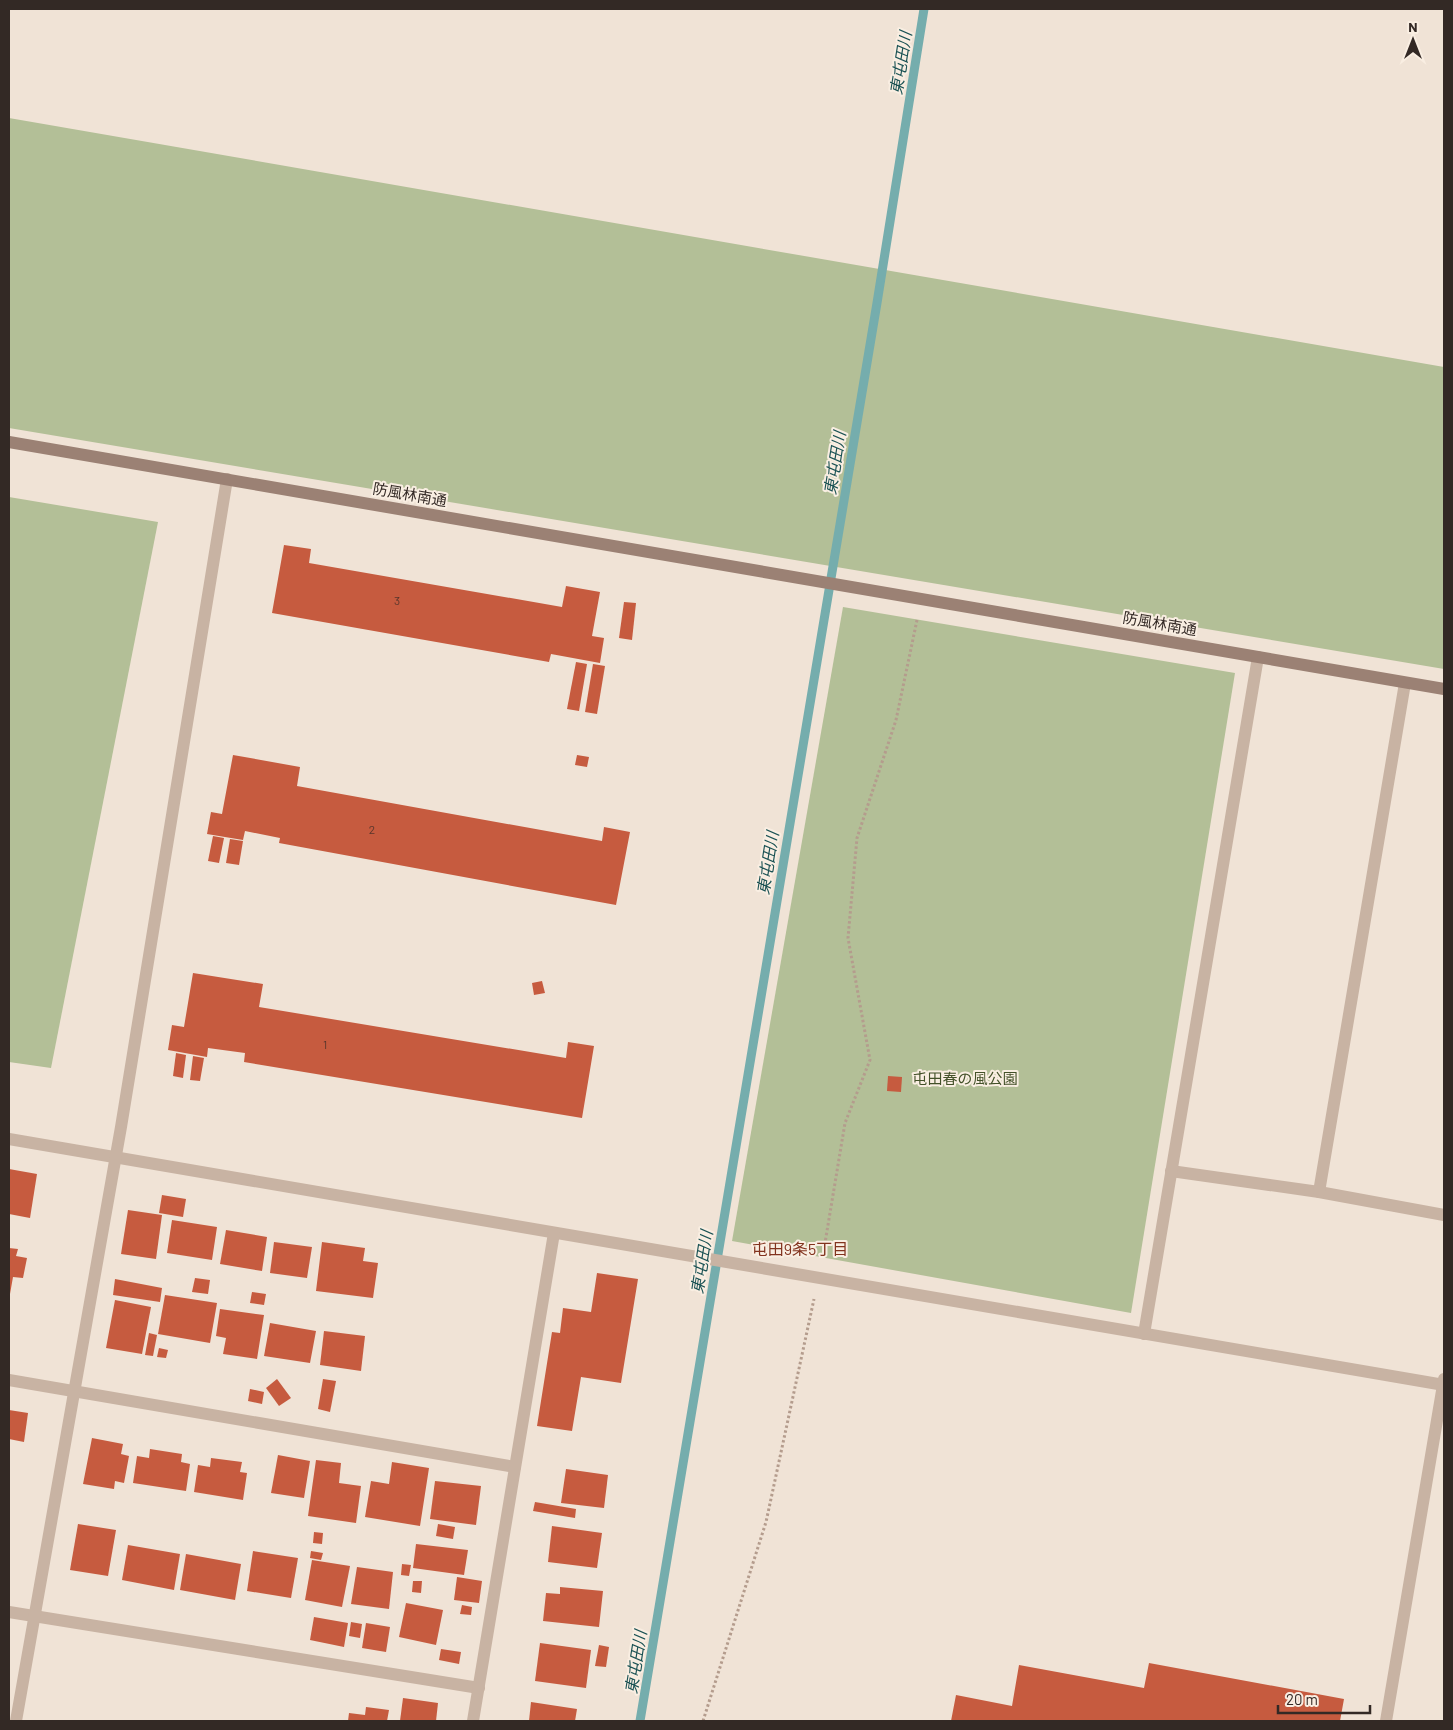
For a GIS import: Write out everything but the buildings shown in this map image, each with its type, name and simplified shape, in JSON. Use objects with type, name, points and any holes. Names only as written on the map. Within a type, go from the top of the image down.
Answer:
[{"type":"street","name":"防風林南通","points":[[9,442],[1444,689]]},
{"type":"street","points":[[16,1721],[116,1158],[227,479]]},
{"type":"street","points":[[1144,1334],[1258,656]]},
{"type":"street","points":[[1319,1192],[1405,683]]},
{"type":"street","points":[[9,1139],[1144,1334],[1444,1383],[1386,1721]]},
{"type":"street","points":[[1171,1171],[1319,1192],[1444,1215]]},
{"type":"street","points":[[474,1721],[554,1233]]},
{"type":"street","points":[[9,1380],[515,1467]]},
{"type":"street","points":[[9,1612],[479,1688]]},
{"type":"path","points":[[823,1255],[845,1123],[870,1060],[848,938],[857,838],[896,720],[918,619]]},
{"type":"path","points":[[703,1721],[766,1522],[816,1293]]},
{"type":"green space","points":[[9,118],[1444,367],[1444,669],[9,428]]},
{"type":"green space","points":[[9,497],[158,522],[51,1068],[9,1062]]},
{"type":"green space","name":"屯田春の風公園","points":[[843,607],[1235,673],[1131,1313],[732,1241]]},
{"type":"waterway","name":"東屯田川","points":[[640,1721],[877,303],[924,9]]},
{"type":"district","name":"屯田9条5丁目","points":[[800,1248]]}]
